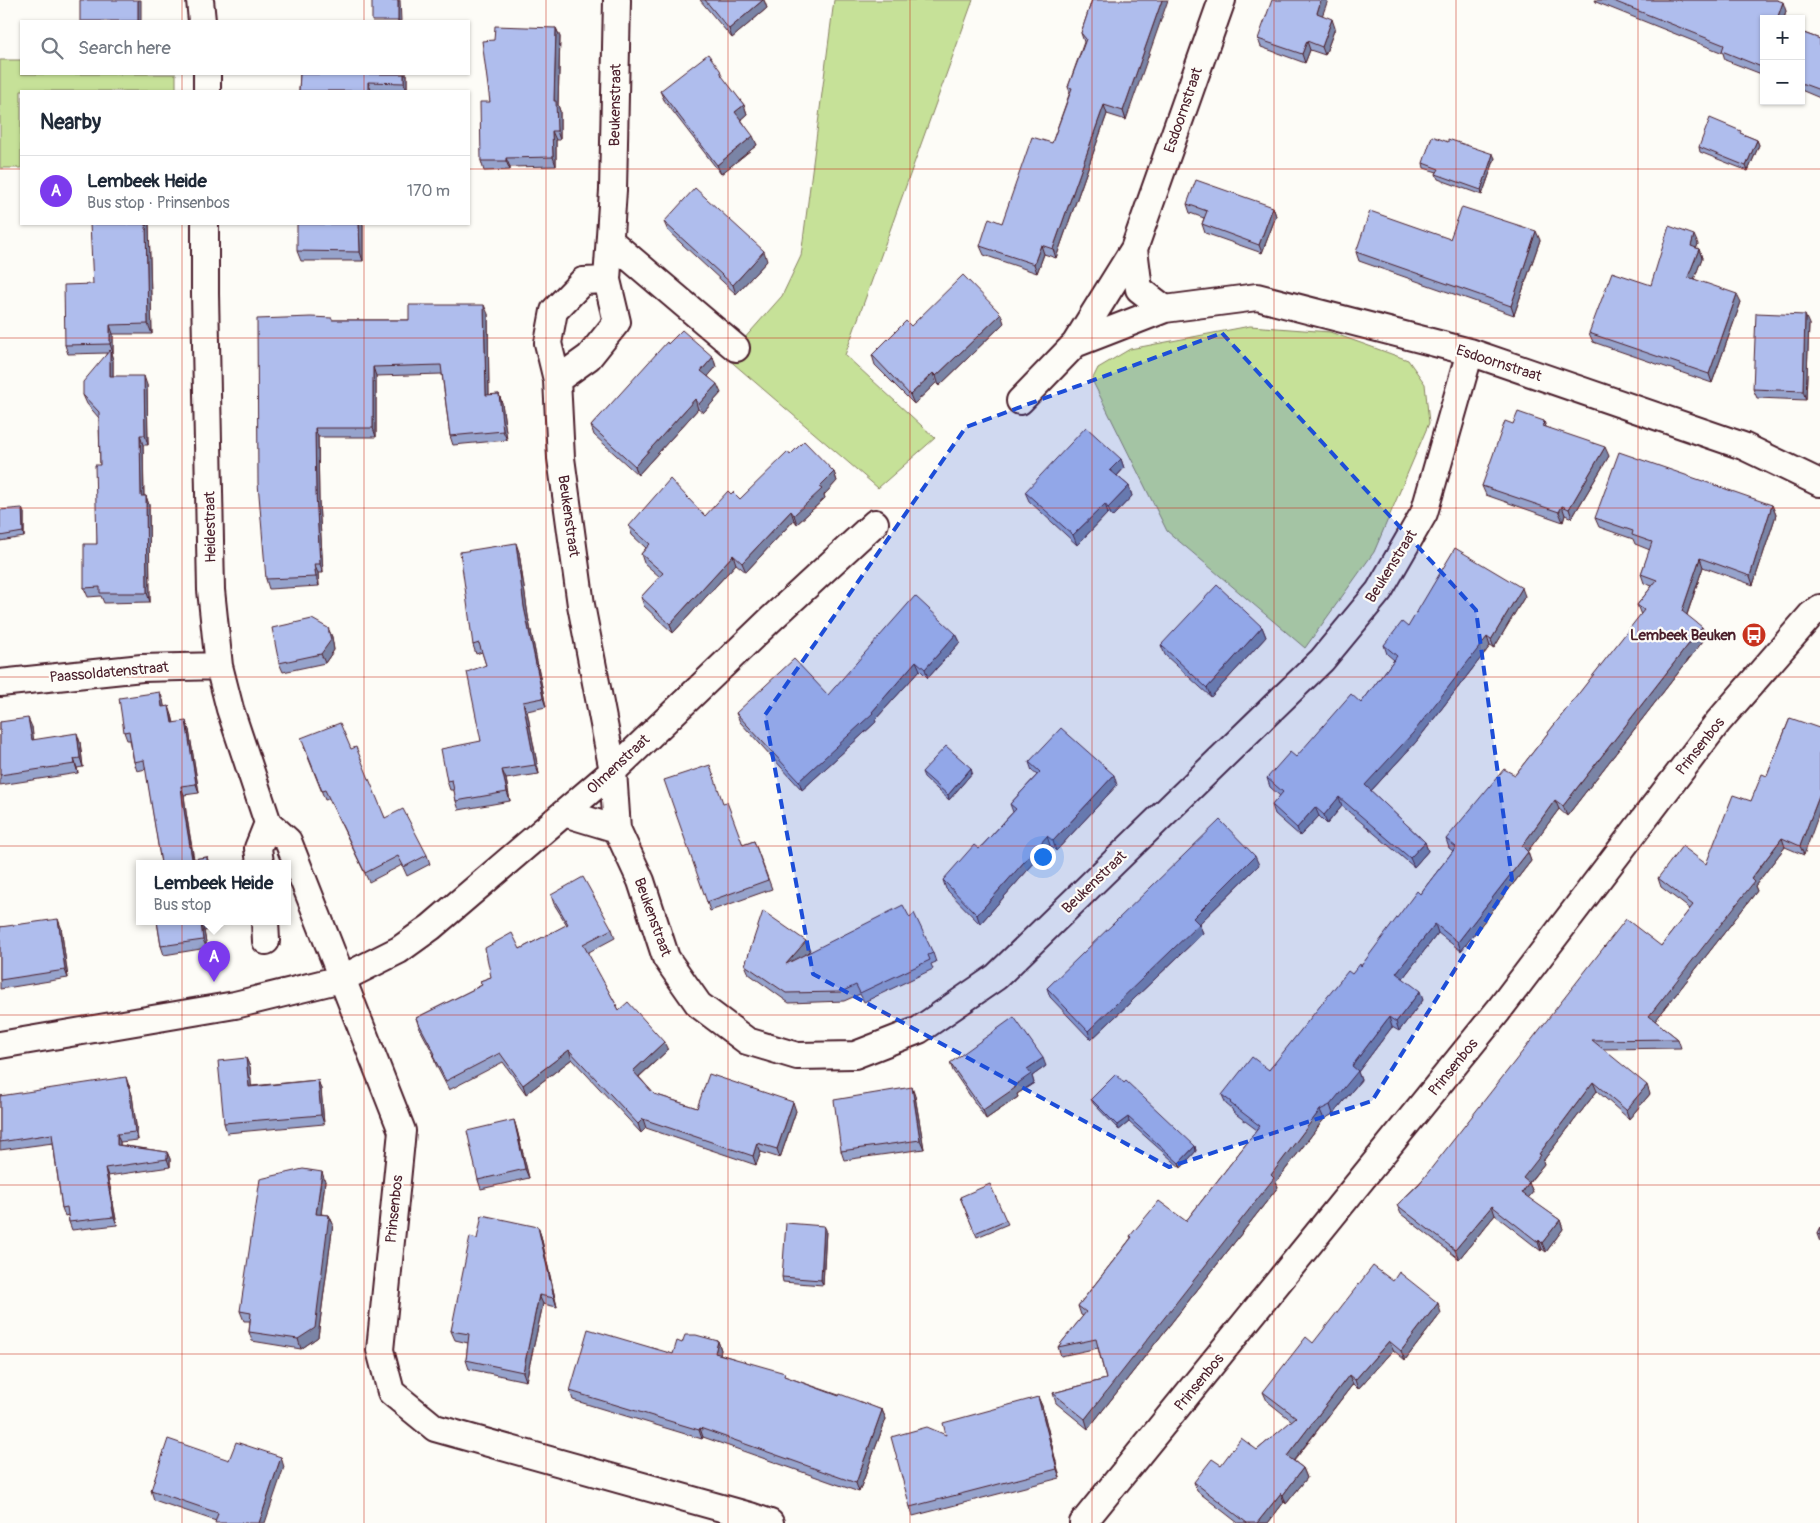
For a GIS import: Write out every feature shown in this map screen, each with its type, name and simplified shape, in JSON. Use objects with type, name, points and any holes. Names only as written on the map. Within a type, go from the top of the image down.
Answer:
[{"type":"street","points":[[200,0],[202,20]]},
{"type":"street","name":"Beukenstraat","points":[[557,380],[589,357],[617,322],[607,280],[614,190],[618,0]]},
{"type":"street","name":"Esdoornstraat","points":[[1020,401],[1075,344],[1134,249],[1222,0]]},
{"type":"street","points":[[207,75],[207,90]]},
{"type":"street","name":"Heidestraat","points":[[205,225],[211,590],[219,666],[230,708],[268,823],[288,841],[341,979]]},
{"type":"street","points":[[610,240],[736,348]]},
{"type":"street","name":"Esdoornstraat","points":[[1134,249],[1139,289],[1165,309]]},
{"type":"street","name":"Beukenstraat","points":[[607,280],[583,281],[554,311],[548,343],[557,380],[561,458],[581,605],[613,771],[618,829],[641,880],[666,958],[699,1006],[747,1041],[797,1056],[855,1055],[919,1030],[996,977],[1322,660],[1379,591],[1424,513],[1470,352]]},
{"type":"street","name":"Esdoornstraat","points":[[1075,344],[1165,309],[1257,297],[1470,352],[1743,446],[1820,483]]},
{"type":"street","name":"Olmenstraat","points":[[341,979],[400,950],[431,927],[613,771],[875,522]]},
{"type":"street","name":"Prinsenbos","points":[[1083,1523],[1498,1011],[1718,722],[1811,614],[1820,608]]},
{"type":"street","name":"Paassoldatenstraat","points":[[0,682],[142,668],[219,666]]},
{"type":"street","points":[[564,812],[618,829]]},
{"type":"street","points":[[260,860],[258,848],[268,823]]},
{"type":"street","points":[[0,1045],[235,1005],[341,979]]},
{"type":"street","name":"Prinsenbos","points":[[341,979],[402,1131],[380,1350],[391,1392],[435,1428],[770,1523]]},
{"type":"highlighted area","points":[[1222,333],[1476,610],[1512,879],[1372,1101],[1169,1167],[813,974],[765,715],[966,427]]},
{"type":"green space","points":[[834,0],[973,0],[845,355],[935,438],[878,488],[727,358],[782,296],[801,256]]},
{"type":"green space","points":[[0,60],[20,60],[20,75],[176,75],[176,90],[20,90],[20,168],[0,168]]},
{"type":"green space","points":[[1250,326],[1330,332],[1408,360],[1425,384],[1429,423],[1374,552],[1305,648],[1167,531],[1092,380],[1098,368],[1130,349]]},
{"type":"building","points":[[80,0],[138,0],[138,20],[80,20]]},
{"type":"building","points":[[372,0],[398,0],[398,20],[372,20]]},
{"type":"building","points":[[705,0],[763,0],[729,29]]},
{"type":"building","points":[[1092,0],[1162,0],[1123,111],[1104,105],[1053,249],[1041,245],[1034,264],[980,246],[989,218],[1002,223],[1032,137],[1052,143],[1072,88],[1068,87],[1086,39],[1081,33]]},
{"type":"building","points":[[1272,0],[1321,0],[1317,13],[1332,19],[1322,47],[1307,41],[1302,54],[1258,39]]},
{"type":"building","points":[[1611,0],[1777,0],[1783,2],[1778,15],[1760,15],[1760,66],[1722,51],[1724,45]]},
{"type":"building","points":[[495,26],[556,28],[554,101],[556,101],[557,131],[552,131],[553,157],[506,158],[506,161],[481,161],[480,102],[490,102],[482,41],[494,40]]},
{"type":"building","points":[[1805,33],[1820,39],[1820,90],[1805,84]]},
{"type":"building","points":[[708,54],[744,105],[735,112],[753,136],[717,165],[660,91]]},
{"type":"building","points":[[300,75],[404,75],[404,83],[368,82],[368,90],[299,90]]},
{"type":"building","points":[[1710,118],[1757,140],[1746,166],[1699,147]]},
{"type":"building","points":[[1432,136],[1448,142],[1448,139],[1493,154],[1481,190],[1436,174],[1439,169],[1423,163]]},
{"type":"building","points":[[1196,180],[1273,207],[1259,245],[1202,224],[1207,211],[1187,204]]},
{"type":"building","points":[[695,188],[764,251],[733,285],[664,222]]},
{"type":"building","points":[[1462,207],[1536,231],[1511,306],[1356,252],[1370,211],[1450,239]]},
{"type":"building","points":[[90,225],[146,225],[148,324],[110,325],[110,344],[65,345],[64,285],[93,284]]},
{"type":"building","points":[[297,225],[359,225],[360,252],[297,251]]},
{"type":"building","points":[[1669,226],[1694,235],[1691,246],[1699,249],[1688,277],[1737,294],[1709,374],[1589,333],[1612,272],[1651,285]]},
{"type":"building","points":[[963,275],[1001,314],[936,376],[933,373],[910,395],[872,355],[906,321],[911,326]]},
{"type":"building","points":[[409,305],[484,305],[486,395],[499,394],[503,431],[450,436],[441,365],[373,367],[373,428],[315,428],[320,564],[314,564],[316,577],[266,579],[258,483],[257,319],[311,317],[332,318],[332,320],[409,320]]},
{"type":"building","points":[[1756,313],[1805,315],[1803,391],[1753,389]]},
{"type":"building","points":[[682,330],[713,357],[701,371],[717,384],[699,404],[695,399],[635,466],[591,426],[667,342],[668,344]]},
{"type":"building","points":[[110,350],[110,376],[144,376],[145,435],[140,435],[141,496],[146,496],[147,593],[100,593],[100,587],[84,588],[84,544],[97,544],[95,465],[100,465],[99,412],[83,395],[83,382]]},
{"type":"building","points":[[1518,412],[1544,421],[1543,426],[1605,447],[1569,509],[1562,506],[1559,512],[1482,486],[1505,421],[1513,424]]},
{"type":"building","points":[[1086,427],[1121,459],[1110,470],[1129,486],[1108,508],[1105,504],[1073,535],[1025,492]]},
{"type":"building","points":[[804,441],[834,472],[819,487],[822,489],[794,515],[791,511],[742,563],[733,555],[670,624],[641,597],[663,573],[641,554],[650,544],[629,526],[670,479],[705,516],[728,491],[731,494],[733,492],[740,499],[788,452],[790,455]]},
{"type":"building","points":[[1619,452],[1772,505],[1750,576],[1700,558],[1682,611],[1702,627],[1563,806],[1555,800],[1522,846],[1528,852],[1458,942],[1435,924],[1396,973],[1420,991],[1396,1022],[1389,1017],[1352,1066],[1358,1071],[1330,1105],[1320,1110],[1271,1175],[1274,1178],[1085,1419],[1053,1393],[1106,1379],[1096,1339],[1058,1347],[1086,1312],[1078,1306],[1132,1237],[1130,1236],[1159,1201],[1186,1221],[1260,1126],[1222,1095],[1252,1057],[1269,1070],[1348,971],[1352,974],[1360,964],[1361,966],[1417,891],[1420,894],[1456,847],[1446,839],[1504,769],[1515,775],[1644,610],[1637,605],[1657,580],[1641,574],[1652,542],[1632,535],[1633,531],[1595,518]]},
{"type":"building","points":[[22,508],[23,532],[0,536],[0,510]]},
{"type":"building","points":[[516,543],[524,607],[543,698],[523,702],[535,765],[502,770],[507,792],[456,801],[452,780],[447,781],[441,749],[481,741],[467,672],[486,665],[479,643],[473,645],[460,552]]},
{"type":"building","points":[[1455,548],[1522,588],[1491,640],[1487,637],[1413,733],[1365,785],[1425,842],[1410,858],[1339,797],[1324,815],[1315,807],[1297,828],[1272,805],[1283,792],[1267,778],[1290,752],[1296,757],[1351,694],[1361,703],[1397,656],[1384,645],[1402,622],[1408,627]]},
{"type":"building","points":[[1217,585],[1262,627],[1207,688],[1161,645]]},
{"type":"building","points":[[915,596],[956,634],[925,669],[916,661],[873,713],[799,781],[736,713],[794,659],[828,695]]},
{"type":"building","points":[[312,619],[328,628],[331,640],[321,654],[279,663],[272,628]]},
{"type":"building","points":[[160,692],[162,707],[169,706],[172,723],[186,721],[196,784],[181,786],[183,804],[192,859],[207,857],[207,860],[161,860],[144,760],[134,762],[129,731],[124,732],[119,698]]},
{"type":"building","points":[[28,718],[32,740],[77,733],[80,758],[74,759],[75,764],[0,775],[0,722]]},
{"type":"building","points":[[1790,718],[1819,728],[1820,725],[1820,794],[1800,846],[1782,838],[1751,879],[1754,882],[1649,1016],[1678,1039],[1592,1040],[1647,1085],[1626,1110],[1593,1082],[1523,1178],[1529,1183],[1522,1193],[1560,1220],[1542,1243],[1539,1240],[1538,1242],[1492,1206],[1455,1250],[1397,1205],[1419,1184],[1626,919],[1661,946],[1693,905],[1658,878],[1682,846],[1706,864],[1733,795],[1751,801],[1762,774],[1767,776]]},
{"type":"building","points":[[340,723],[351,749],[356,747],[385,818],[403,809],[427,855],[404,867],[398,856],[365,873],[325,790],[322,791],[301,738]]},
{"type":"building","points":[[1061,728],[1114,775],[1053,841],[1047,836],[977,915],[943,880],[974,845],[979,849],[1016,809],[1010,804],[1040,772],[1029,762]]},
{"type":"building","points":[[946,746],[971,768],[948,795],[922,772]]},
{"type":"building","points":[[710,765],[723,803],[727,802],[743,845],[754,841],[768,880],[707,902],[664,780]]},
{"type":"building","points":[[1220,820],[1255,856],[1193,918],[1199,924],[1088,1031],[1047,988]]},
{"type":"building","points":[[583,877],[612,929],[583,944],[619,1010],[628,1002],[664,1042],[633,1071],[654,1094],[697,1108],[709,1074],[793,1102],[777,1149],[757,1143],[753,1156],[643,1119],[638,1124],[569,1050],[523,1085],[500,1053],[446,1081],[433,1056],[435,1054],[416,1018],[482,985],[480,981],[491,977],[485,948],[512,933],[520,949],[568,924],[551,895]]},
{"type":"building","points":[[903,905],[910,918],[914,913],[933,953],[928,955],[930,960],[860,993],[856,985],[841,992],[786,993],[745,965],[763,911],[806,941],[786,964]]},
{"type":"building","points":[[58,919],[65,970],[0,980],[0,927]]},
{"type":"building","points":[[158,925],[201,925],[203,940],[161,946]]},
{"type":"building","points":[[1014,1017],[1043,1058],[1027,1069],[1031,1074],[1014,1086],[1015,1088],[983,1110],[950,1063]]},
{"type":"building","points":[[246,1058],[249,1087],[318,1080],[321,1115],[224,1123],[218,1061]]},
{"type":"building","points":[[1116,1074],[1124,1083],[1126,1081],[1195,1146],[1179,1163],[1128,1117],[1117,1125],[1091,1099]]},
{"type":"building","points":[[126,1077],[135,1132],[117,1134],[117,1145],[167,1152],[167,1159],[105,1168],[114,1217],[69,1222],[67,1207],[62,1208],[52,1134],[0,1142],[0,1096]]},
{"type":"building","points":[[912,1087],[920,1140],[841,1151],[834,1100]]},
{"type":"building","points":[[514,1120],[525,1169],[478,1180],[467,1131]]},
{"type":"building","points":[[303,1169],[322,1172],[316,1214],[329,1215],[315,1328],[298,1339],[249,1332],[251,1313],[240,1311],[260,1179]]},
{"type":"building","points":[[990,1184],[1006,1220],[975,1233],[960,1197]]},
{"type":"building","points":[[482,1215],[538,1227],[554,1298],[539,1295],[523,1372],[466,1360],[469,1334],[451,1331],[470,1237],[477,1239]]},
{"type":"building","points":[[786,1223],[824,1226],[821,1280],[782,1277]]},
{"type":"building","points":[[1373,1266],[1393,1281],[1399,1272],[1438,1303],[1401,1351],[1389,1341],[1355,1380],[1349,1375],[1287,1456],[1303,1468],[1283,1495],[1281,1493],[1257,1523],[1247,1523],[1194,1482],[1212,1459],[1221,1465],[1241,1438],[1257,1450],[1296,1417],[1263,1392],[1306,1337],[1313,1343]]},
{"type":"building","points":[[588,1329],[673,1354],[677,1341],[682,1343],[685,1335],[696,1335],[718,1341],[715,1353],[785,1373],[784,1376],[882,1410],[856,1483],[700,1428],[699,1430],[570,1391]]},
{"type":"building","points":[[1038,1397],[1057,1469],[910,1507],[891,1437],[927,1427],[946,1435],[943,1423]]},
{"type":"building","points":[[168,1439],[229,1460],[236,1442],[281,1457],[259,1523],[215,1523],[218,1513],[151,1490]]},
{"type":"place","name":"Lembeek Beuken","points":[[1754,635]]},
{"type":"place","name":"Lembeek Heide","points":[[214,982]]}]
